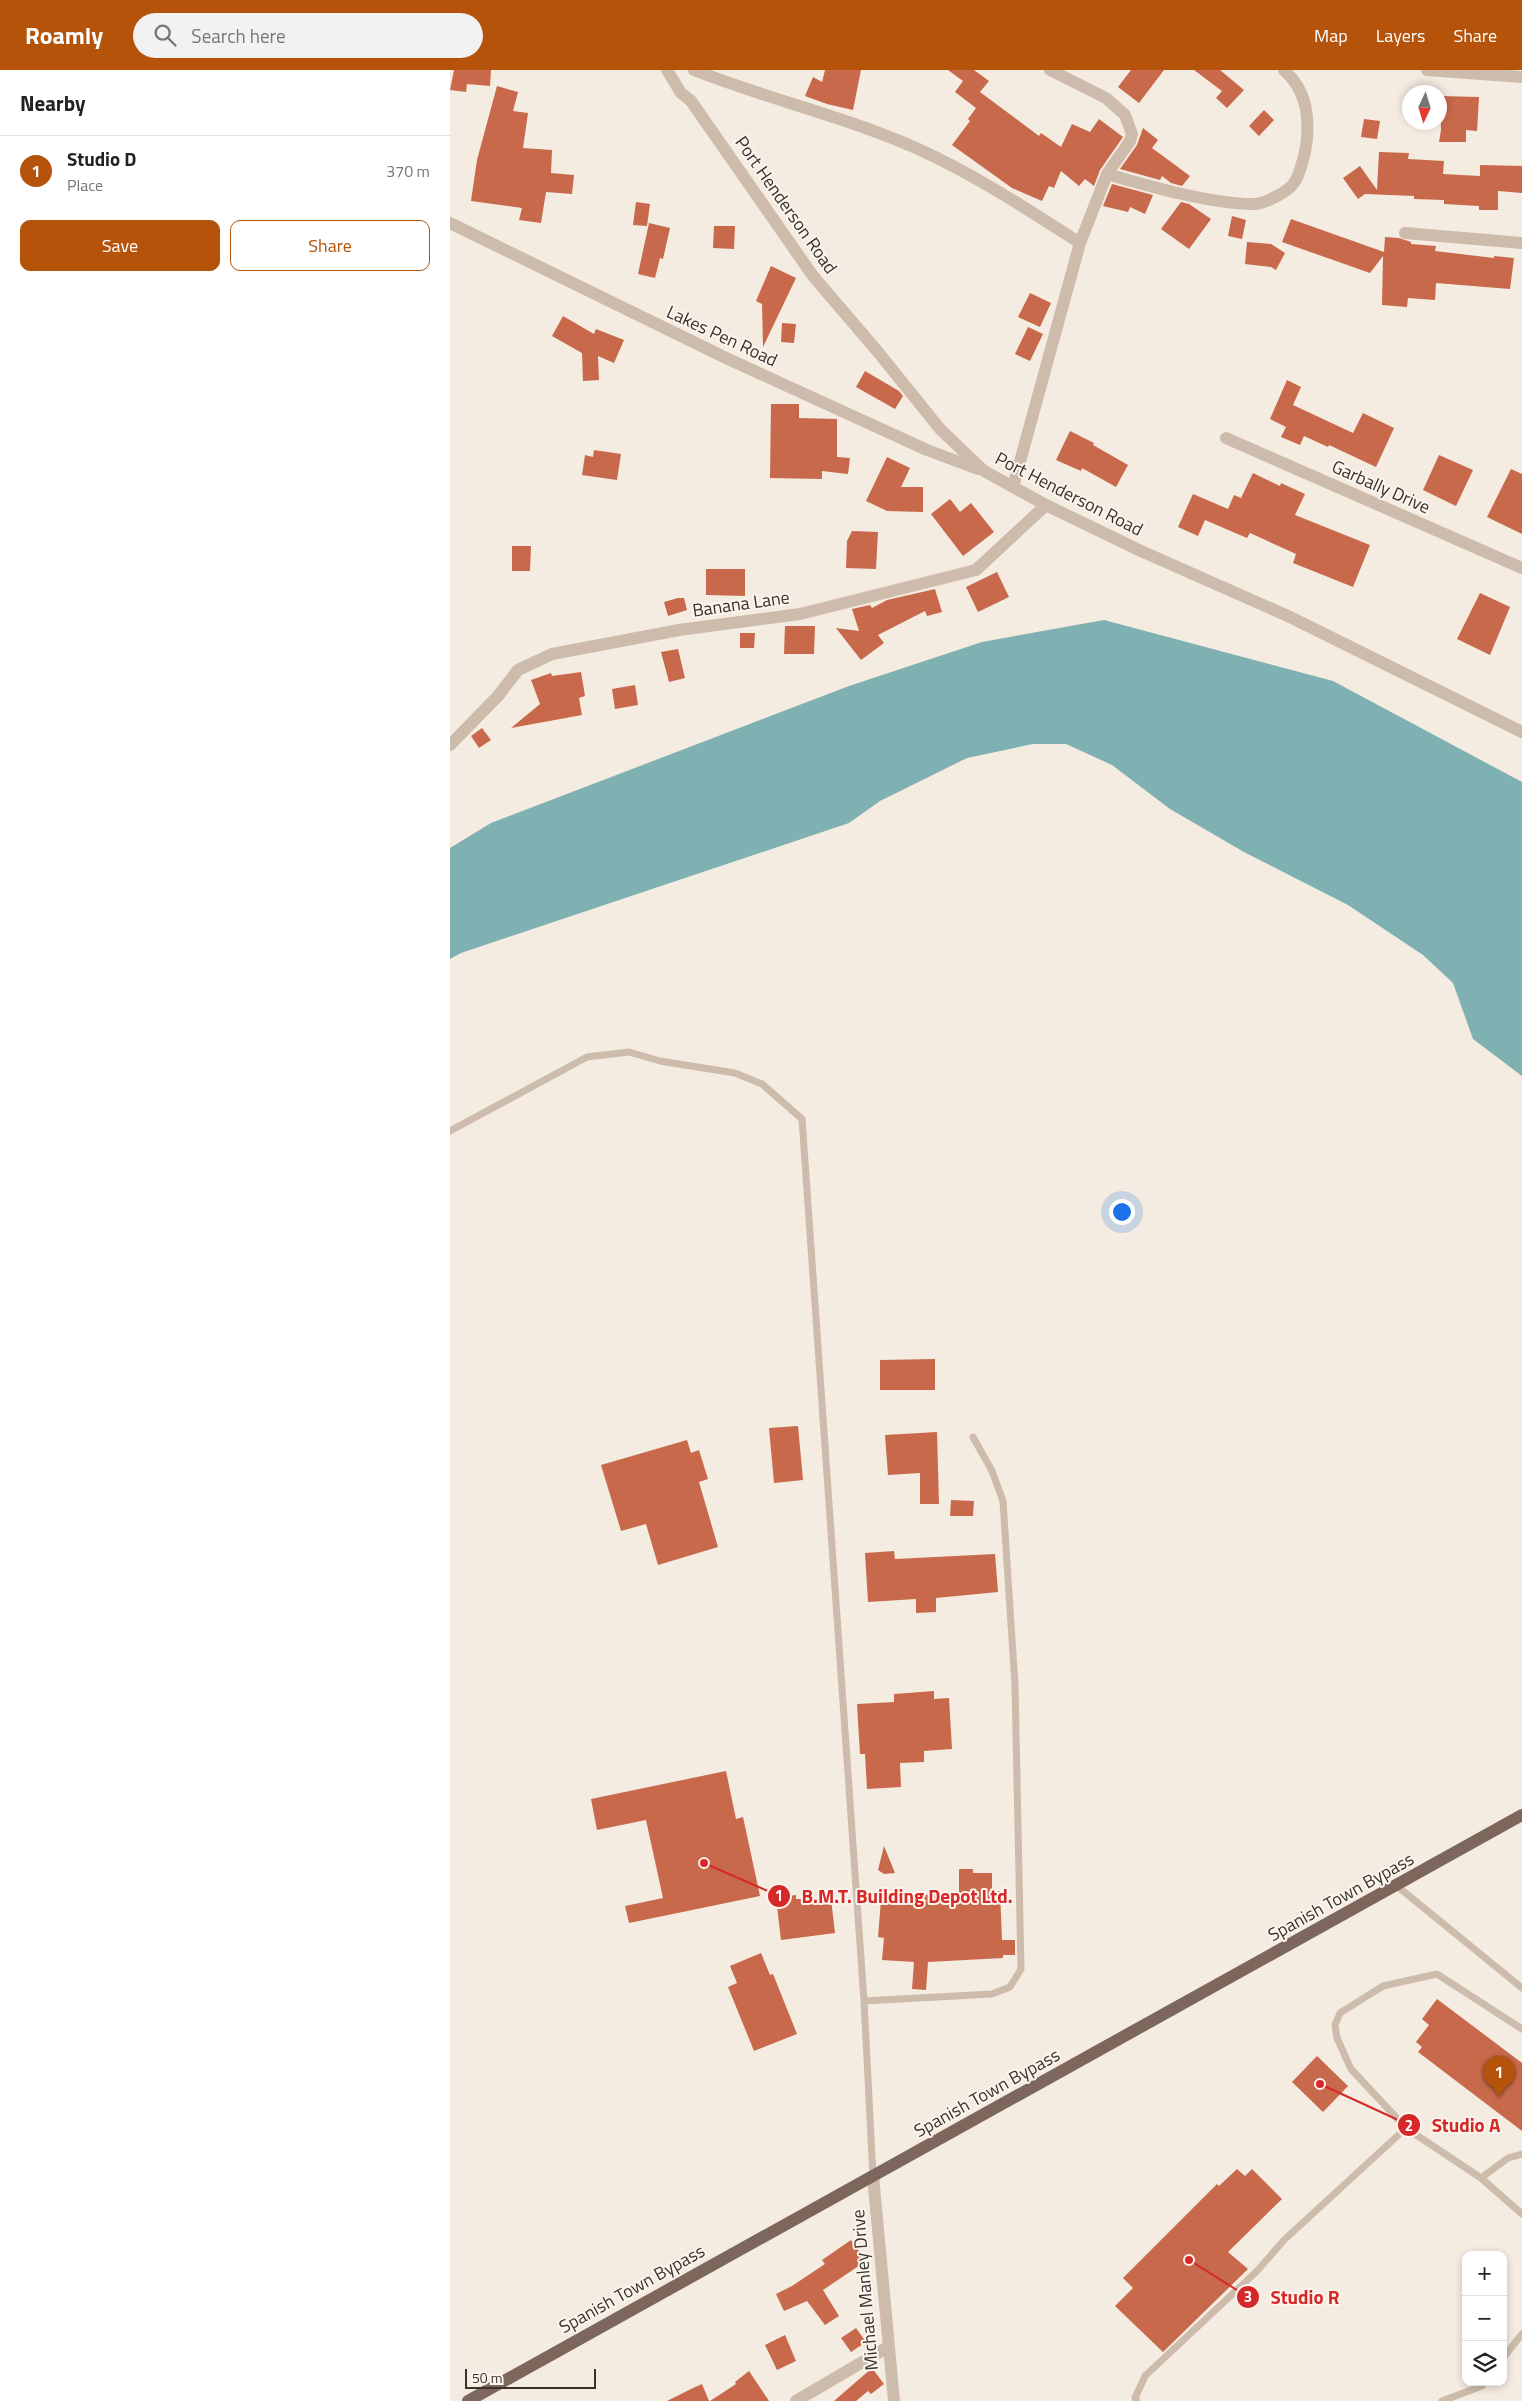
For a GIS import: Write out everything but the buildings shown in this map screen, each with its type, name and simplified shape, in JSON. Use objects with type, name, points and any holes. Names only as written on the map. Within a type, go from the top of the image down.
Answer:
[{"type":"main road","name":"Spanish Town Bypass","points":[[468,2401],[1398,1886],[1522,1815]]},
{"type":"street","name":"Port Henderson Road","points":[[667,70],[681,93],[692,101],[813,276],[940,429],[984,471],[1046,505],[1141,551],[1290,617],[1521,728]]},
{"type":"street","points":[[694,70],[856,125],[970,173],[1080,243]]},
{"type":"street","points":[[1013,487],[1080,243],[1108,174],[1130,141],[1132,134],[1125,115],[1106,98],[1050,70]]},
{"type":"street","points":[[1108,174],[1144,185],[1220,200],[1255,204],[1274,198],[1294,184],[1306,147],[1308,123],[1306,102],[1297,83],[1284,70]]},
{"type":"street","points":[[1427,70],[1522,77]]},
{"type":"street","name":"Lakes Pen Road","points":[[450,223],[726,358],[927,450],[984,471]]},
{"type":"street","points":[[1405,233],[1522,243]]},
{"type":"street","name":"Garbally Drive","points":[[1226,438],[1522,568]]},
{"type":"street","name":"Banana Lane","points":[[450,745],[498,696],[518,670],[552,654],[679,630],[800,614],[976,570],[1046,505]]},
{"type":"street","name":"Michael Manley Drive","points":[[873,2176],[890,2376],[894,2401]]},
{"type":"street","points":[[796,2401],[888,2347]]},
{"type":"lane","points":[[450,1131],[587,1057],[629,1052],[660,1061],[735,1073],[762,1084],[802,1118],[864,2001],[873,2176]]},
{"type":"lane","points":[[864,2001],[992,1994],[1010,1987],[1021,1969],[1015,1685],[1003,1502],[992,1471],[973,1437]]},
{"type":"lane","points":[[1398,1886],[1522,1988]]},
{"type":"lane","points":[[1521,2210],[1481,2178],[1406,2128],[1351,2069],[1336,2038],[1335,2026],[1340,2013],[1383,1986],[1437,1974],[1522,2029]]},
{"type":"lane","points":[[1137,2401],[1135,2398],[1145,2376],[1257,2271],[1284,2240],[1406,2128]]},
{"type":"lane","points":[[1481,2178],[1508,2158],[1522,2154]]},
{"type":"lane","points":[[1507,2353],[1522,2334]]},
{"type":"lane","points":[[1442,2401],[1482,2386]]},
{"type":"water","points":[[1104,620],[1333,681],[1522,782],[1522,1076],[1473,1039],[1453,983],[1423,955],[1348,905],[1244,852],[1170,809],[1112,765],[1066,744],[1033,744],[967,758],[880,801],[849,823],[461,953],[450,959],[450,848],[491,823],[849,686],[982,642]]},
{"type":"place","name":"B.M.T. Building Depot Ltd.","points":[[704,1863]]},
{"type":"place","name":"Studio A","points":[[1320,2084]]},
{"type":"place","name":"Studio D","points":[[1499,2097]]},
{"type":"place","name":"Studio R","points":[[1189,2260]]}]
